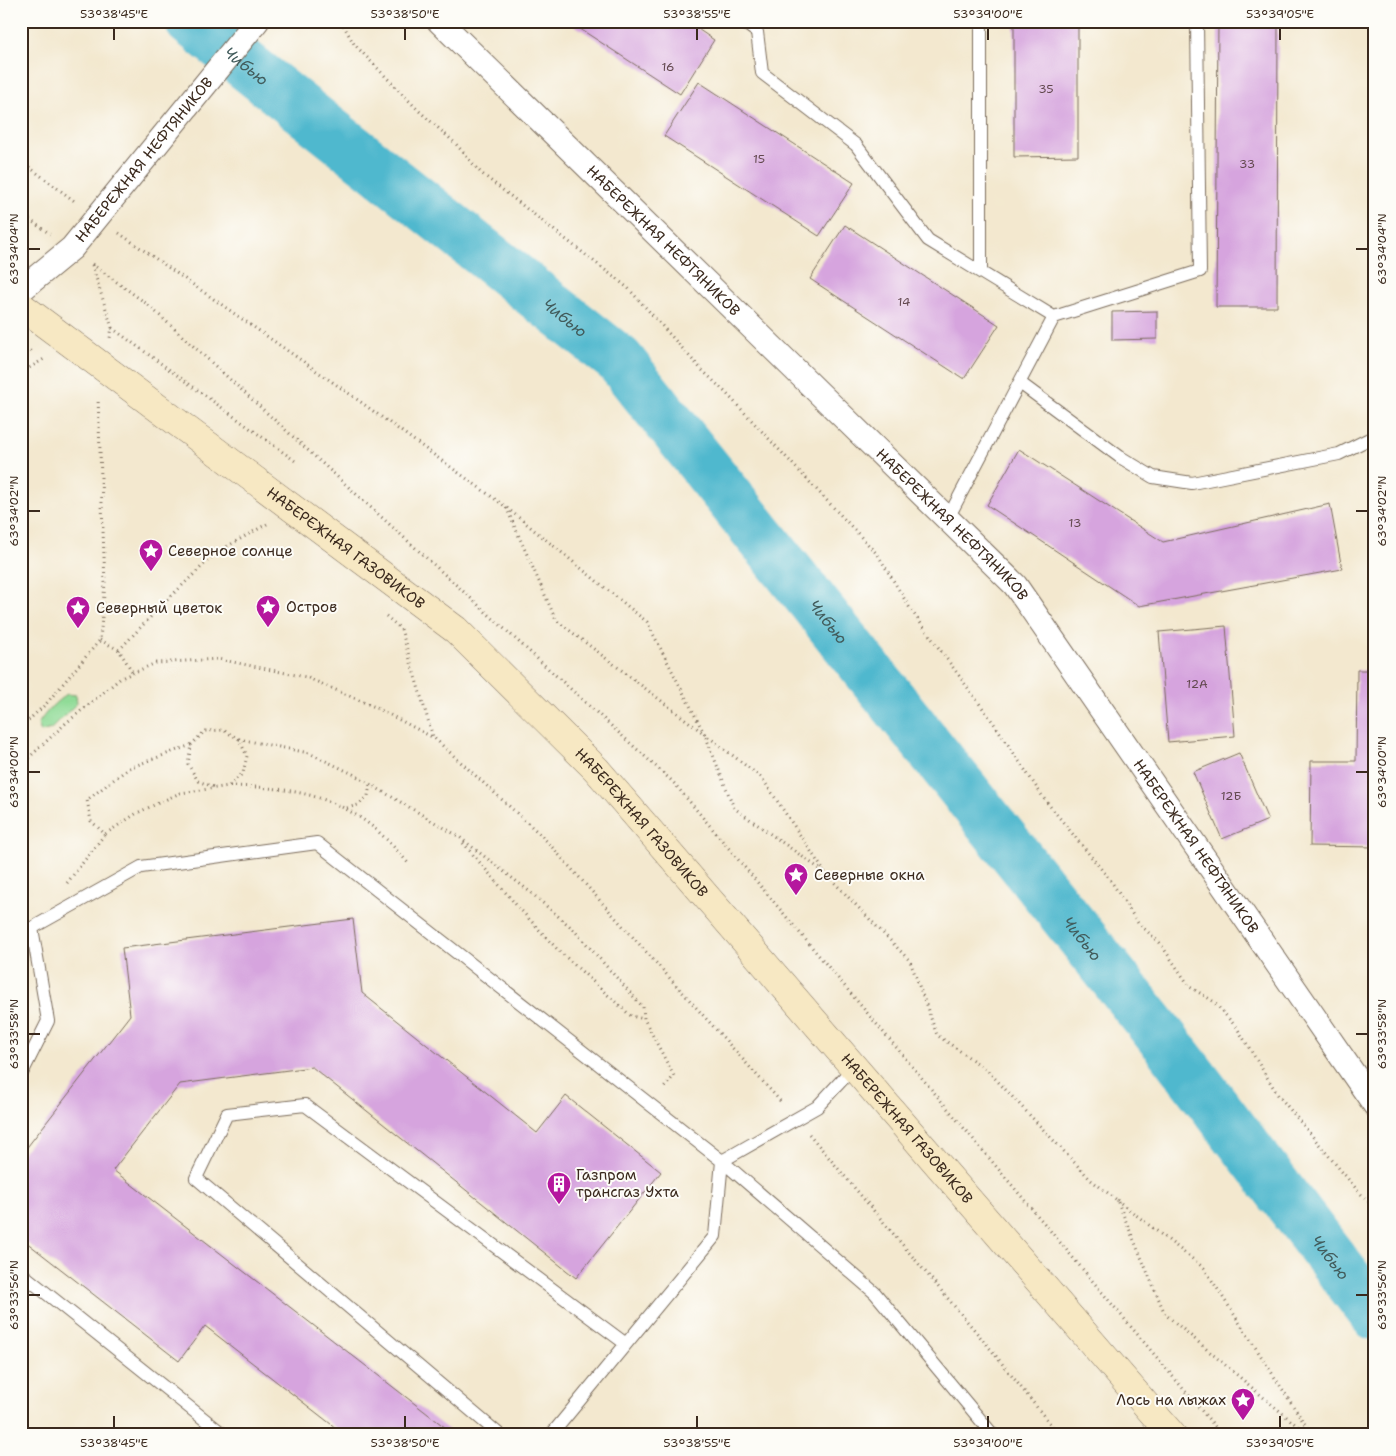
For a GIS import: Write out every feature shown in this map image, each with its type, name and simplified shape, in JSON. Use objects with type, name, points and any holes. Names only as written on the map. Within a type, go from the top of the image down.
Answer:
[{"type":"main road","name":"НАБЕРЕЖНАЯ ГАЗОВИКОВ","points":[[21,306],[456,630],[596,769],[1172,1435]]},
{"type":"street","name":"НАБЕРЕЖНАЯ НЕФТЯНИКОВ","points":[[21,290],[72,248],[257,21]]},
{"type":"street","name":"НАБЕРЕЖНАЯ НЕФТЯНИКОВ","points":[[439,21],[948,518],[1015,586],[1375,1105]]},
{"type":"lane","points":[[742,21],[757,32],[762,73],[856,145],[928,240],[1054,317]]},
{"type":"lane","points":[[980,21],[981,272]]},
{"type":"lane","points":[[948,518],[1054,317],[1200,271],[1197,21]]},
{"type":"lane","points":[[1020,383],[1120,456],[1153,477],[1192,483],[1340,454],[1375,436]]},
{"type":"lane","points":[[21,1075],[48,1021],[27,928],[141,866],[317,842],[722,1161],[875,1292],[993,1435]]},
{"type":"lane","points":[[722,1161],[817,1107],[854,1066]]},
{"type":"lane","points":[[500,1435],[196,1178],[227,1114],[305,1105],[626,1344]]},
{"type":"lane","points":[[551,1435],[715,1236],[722,1161]]},
{"type":"lane","points":[[21,1273],[224,1435]]},
{"type":"path","points":[[341,21],[354,44],[418,110],[455,143],[481,173],[628,288],[700,368],[726,392],[878,555],[911,610],[995,725],[1045,800],[1111,881],[1138,924],[1160,943],[1190,987],[1213,1001],[1237,1028],[1278,1095],[1358,1191],[1375,1208]]},
{"type":"path","points":[[22,162],[98,218]]},
{"type":"path","points":[[21,174],[22,162]]},
{"type":"path","points":[[21,214],[72,248]]},
{"type":"path","points":[[112,238],[117,232],[351,395],[506,507],[647,622],[705,735],[734,808],[826,874]]},
{"type":"path","points":[[21,727],[46,704],[100,640],[105,583],[97,382],[107,370],[112,328],[91,263],[96,257]]},
{"type":"path","points":[[112,328],[298,463]]},
{"type":"path","points":[[21,374],[43,359],[52,359]]},
{"type":"path","points":[[506,507],[556,620],[762,778],[826,874],[910,961],[937,1036],[987,1070],[1091,1180],[1204,1268],[1312,1435]]},
{"type":"path","points":[[119,650],[217,552],[272,521]]},
{"type":"path","points":[[380,609],[401,629],[433,737]]},
{"type":"path","points":[[100,640],[119,650],[133,673]]},
{"type":"path","points":[[21,765],[72,718],[121,678],[156,663],[218,659],[306,677],[375,707],[433,737],[542,836],[796,1119],[988,1346],[1059,1435]]},
{"type":"path","points":[[105,834],[91,821],[87,800],[129,768],[191,745],[205,731],[223,730],[239,739],[309,753],[353,774],[458,836],[528,891],[573,929],[643,1007],[644,1018],[674,1076],[650,1105]]},
{"type":"path","points":[[229,786],[242,773],[246,756],[239,739]]},
{"type":"path","points":[[191,745],[188,764],[198,781],[216,788]]},
{"type":"path","points":[[346,809],[358,805],[368,796],[370,784]]},
{"type":"path","points":[[64,887],[105,834],[138,813],[180,793],[229,786],[263,786],[306,793],[346,809],[382,834],[409,864]]},
{"type":"path","points":[[458,836],[518,907],[558,950],[630,1016],[644,1018]]},
{"type":"path","points":[[1117,1200],[1165,1314],[1308,1435]]},
{"type":"green space","points":[[67,694],[76,695],[77,703],[51,729],[41,732],[38,724],[44,715]]},
{"type":"building","points":[[568,21],[686,21],[714,40],[680,94]]},
{"type":"building","points":[[1014,21],[1078,21],[1078,156],[1014,157]]},
{"type":"building","points":[[1218,21],[1278,21],[1277,307],[1216,307]]},
{"type":"building","points":[[699,82],[854,183],[819,236],[664,136]]},
{"type":"building","points":[[845,225],[999,325],[964,379],[810,279]]},
{"type":"building","points":[[1157,311],[1157,339],[1112,340],[1112,312]]},
{"type":"building","points":[[1019,449],[1163,542],[1330,504],[1342,569],[1139,606],[987,505]]},
{"type":"building","points":[[1226,626],[1235,736],[1168,742],[1159,632]]},
{"type":"building","points":[[1357,670],[1375,670],[1375,847],[1310,846],[1311,761],[1356,761]]},
{"type":"building","points":[[1239,753],[1268,820],[1222,839],[1193,772]]},
{"type":"building","name":"Газпром трансгаз Ухта","points":[[353,919],[362,993],[537,1133],[566,1096],[661,1172],[576,1278],[312,1067],[180,1084],[113,1170],[455,1435],[345,1435],[205,1326],[179,1361],[21,1238],[21,1155],[130,1015],[122,948]]},
{"type":"waterway","name":"Чибью","points":[[190,21],[619,360],[1164,1040],[1375,1315]]},
{"type":"place","name":"Северное солнце","points":[[151,572]]},
{"type":"place","name":"Остров","points":[[268,628]]},
{"type":"place","name":"Северный цветок","points":[[78,629]]},
{"type":"place","name":"Северные окна","points":[[796,896]]},
{"type":"place","name":"Газпром трансгаз Ухта","points":[[559,1205]]},
{"type":"place","name":"Лось на лыжах","points":[[1243,1421]]}]
